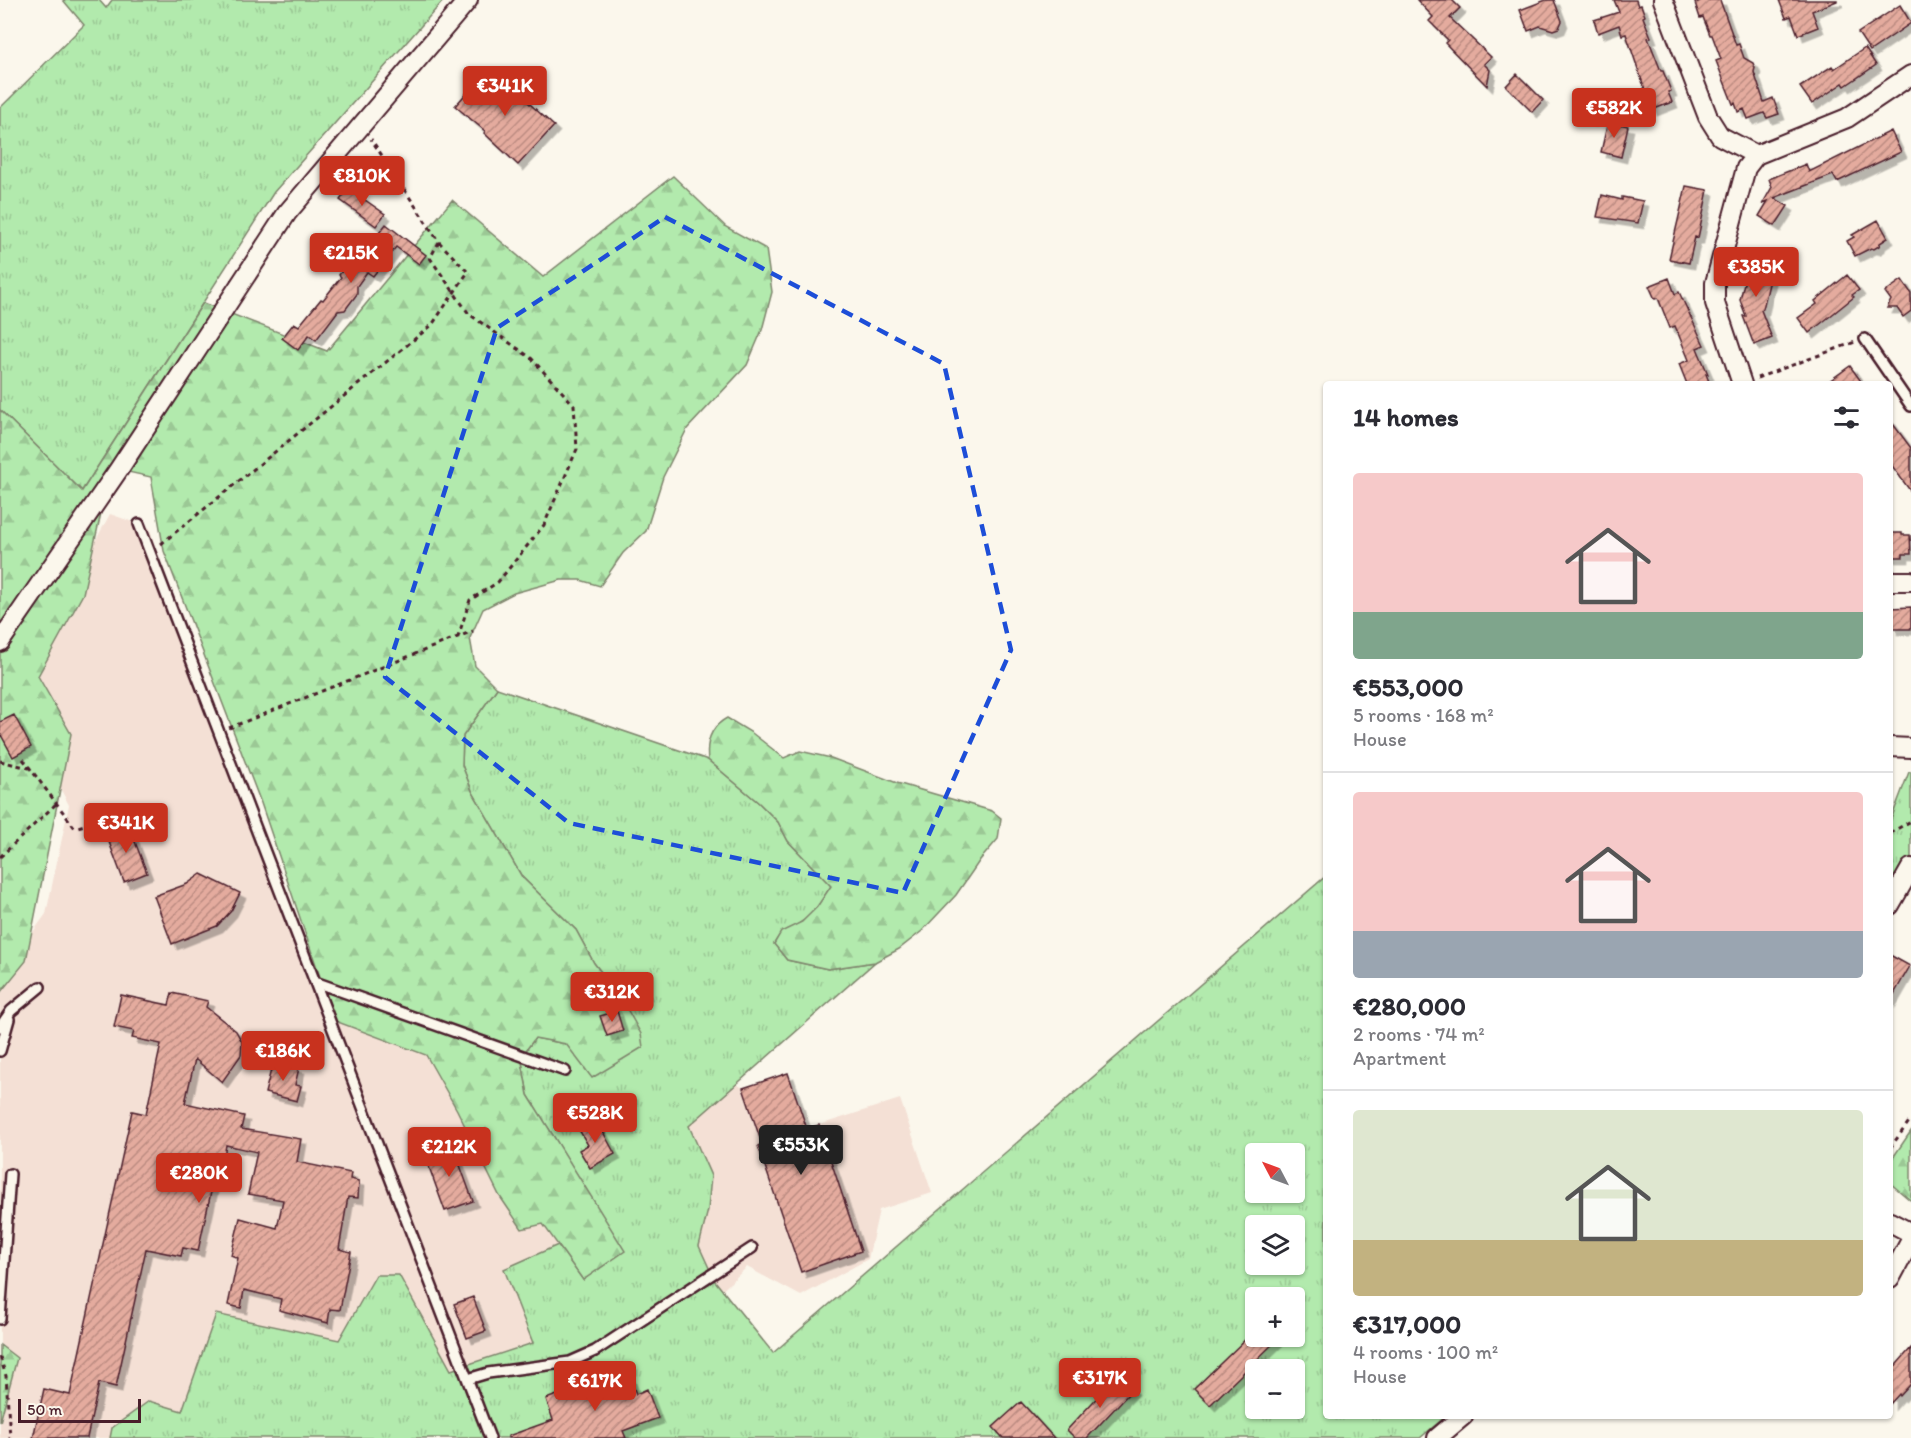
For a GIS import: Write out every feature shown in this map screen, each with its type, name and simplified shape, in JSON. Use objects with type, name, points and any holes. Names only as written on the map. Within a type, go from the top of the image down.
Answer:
[{"type":"street","points":[[0,642],[119,469],[287,213],[468,0]]},
{"type":"street","points":[[1663,0],[1708,117],[1720,136],[1756,155]]},
{"type":"street","points":[[1741,381],[1715,303],[1715,283],[1746,168],[1756,155],[1766,149],[1847,118],[1911,75]]},
{"type":"street","points":[[1893,581],[1911,581]]},
{"type":"street","points":[[1893,747],[1911,748]]},
{"type":"street","points":[[1893,900],[1909,872]]},
{"type":"street","points":[[1893,1224],[1911,1233]]},
{"type":"street","points":[[1893,1273],[1911,1240]]},
{"type":"street","points":[[1437,1438],[1459,1419]]},
{"type":"lane","points":[[1865,339],[1911,406]]},
{"type":"lane","points":[[139,524],[490,1438]]},
{"type":"lane","points":[[315,982],[565,1071]]},
{"type":"lane","points":[[0,1027],[11,1011],[40,987]]},
{"type":"lane","points":[[0,1051],[11,1011]]},
{"type":"lane","points":[[0,1319],[4,1192],[10,1174]]},
{"type":"lane","points":[[468,1380],[488,1373],[570,1362],[595,1350],[753,1248]]},
{"type":"path","points":[[150,552],[432,326],[468,272],[439,242],[362,125]]},
{"type":"path","points":[[439,242],[430,258],[469,314],[531,358],[574,405],[577,450],[544,525],[498,582],[470,600],[458,637]]},
{"type":"path","points":[[1750,381],[1865,339]]},
{"type":"path","points":[[219,732],[473,631]]},
{"type":"path","points":[[23,759],[75,828],[122,813]]},
{"type":"path","points":[[0,760],[29,768]]},
{"type":"path","points":[[0,857],[56,804]]},
{"type":"path","points":[[1893,831],[1911,821]]},
{"type":"path","points":[[1893,1144],[1911,1119]]},
{"type":"path","points":[[0,1357],[6,1376],[10,1438]]},
{"type":"highlighted area","points":[[665,217],[944,364],[1011,650],[903,893],[569,823],[385,677],[497,328]]},
{"type":"shaded area","points":[[110,514],[150,528],[158,559],[231,780],[301,962],[572,1061],[616,1010],[743,1088],[788,1073],[807,1129],[900,1099],[932,1193],[879,1210],[868,1259],[801,1296],[747,1267],[676,1334],[742,1438],[0,1438],[0,977],[46,914],[69,805],[8,689],[55,615]]},
{"type":"green space","points":[[63,0],[99,0],[106,8],[112,0],[444,0],[274,192],[82,491],[0,410],[0,108],[84,25]]},
{"type":"green space","points":[[673,176],[726,227],[766,249],[772,292],[762,330],[747,365],[687,429],[663,477],[646,531],[623,553],[600,586],[580,580],[561,580],[514,593],[483,609],[470,638],[475,666],[497,688],[463,736],[462,765],[472,791],[522,877],[576,930],[594,963],[621,998],[641,1034],[643,1047],[592,1078],[566,1044],[535,1038],[521,1057],[528,1095],[625,1251],[583,1280],[543,1224],[522,1229],[499,1195],[457,1110],[426,1055],[335,1021],[261,803],[164,551],[151,477],[124,471],[105,495],[83,594],[38,676],[71,734],[26,961],[0,993],[0,410],[82,491],[203,303],[327,351],[452,200],[543,277]]},
{"type":"green space","points":[[497,688],[708,760],[778,822],[788,841],[831,886],[812,913],[799,924],[784,931],[774,944],[787,960],[828,969],[875,962],[689,1126],[711,1176],[708,1210],[699,1246],[715,1281],[773,1353],[1323,879],[1323,1419],[1442,1419],[1420,1438],[110,1438],[112,1428],[149,1401],[182,1411],[216,1314],[339,1340],[376,1275],[399,1275],[451,1370],[533,1343],[504,1269],[558,1245],[583,1280],[624,1251],[528,1095],[521,1057],[535,1038],[566,1044],[621,998],[594,963],[576,930],[522,877],[472,791],[462,765],[463,736]]},
{"type":"green space","points":[[727,718],[752,733],[784,758],[800,751],[831,758],[897,783],[992,811],[1001,818],[998,839],[980,860],[956,895],[922,931],[899,949],[875,962],[828,969],[787,960],[774,944],[781,932],[802,922],[817,907],[831,886],[788,841],[778,822],[708,760],[710,736]]},
{"type":"green space","points":[[1909,772],[1911,772],[1911,873],[1893,902],[1893,814]]},
{"type":"green space","points":[[1911,1131],[1910,1200],[1893,1186],[1893,1158]]},
{"type":"green space","points":[[0,1345],[17,1358],[0,1422]]},
{"type":"building","points":[[1417,0],[1452,0],[1460,8],[1450,18],[1491,57],[1484,64],[1490,70],[1487,86],[1445,43],[1448,40],[1429,21],[1433,17]]},
{"type":"building","points":[[1546,0],[1554,0],[1562,21],[1559,28],[1553,30],[1540,26],[1528,31],[1520,10]]},
{"type":"building","points":[[1614,0],[1636,0],[1638,6],[1641,5],[1651,37],[1648,38],[1671,91],[1668,92],[1672,102],[1652,110],[1626,34],[1622,35],[1619,25],[1598,33],[1594,20],[1619,12]]},
{"type":"building","points":[[1702,0],[1720,0],[1736,45],[1739,44],[1744,58],[1753,63],[1764,102],[1773,98],[1779,114],[1767,118],[1764,113],[1748,119],[1744,109],[1738,112],[1716,61],[1721,59],[1712,35],[1703,17],[1700,18],[1695,3]]},
{"type":"building","points":[[1779,0],[1837,1],[1812,11],[1818,27],[1798,35],[1791,16],[1786,18]]},
{"type":"building","points":[[1900,5],[1911,23],[1870,51],[1858,33]]},
{"type":"building","points":[[1865,48],[1876,65],[1845,86],[1843,83],[1812,104],[1800,87],[1832,66],[1834,69]]},
{"type":"building","points":[[488,69],[554,126],[518,165],[484,133],[485,131],[455,106]]},
{"type":"building","points":[[1517,74],[1543,100],[1532,112],[1506,86]]},
{"type":"building","points":[[1582,103],[1595,106],[1591,121],[1578,118]]},
{"type":"building","points":[[1608,121],[1628,126],[1621,157],[1601,152]]},
{"type":"building","points":[[1891,131],[1901,152],[1837,182],[1833,175],[1774,198],[1788,206],[1775,226],[1759,216],[1768,201],[1763,203],[1772,187],[1769,179],[1806,164],[1809,172]]},
{"type":"building","points":[[1686,186],[1708,190],[1698,238],[1695,237],[1689,263],[1669,259]]},
{"type":"building","points":[[348,188],[385,214],[376,226],[340,200]]},
{"type":"building","points":[[1602,195],[1622,200],[1622,197],[1643,201],[1638,223],[1597,217]]},
{"type":"building","points":[[1878,220],[1888,238],[1874,249],[1871,248],[1855,256],[1847,241],[1854,237],[1852,235]]},
{"type":"building","points":[[386,224],[426,255],[419,264],[396,247],[373,276],[367,272],[357,286],[357,294],[345,310],[338,311],[316,340],[309,335],[298,350],[282,338],[294,323],[299,326],[321,299],[323,300],[341,277],[339,275],[352,257],[357,261]]},
{"type":"building","points":[[1750,257],[1774,263],[1761,310],[1772,338],[1754,345],[1743,316],[1746,316],[1740,300]]},
{"type":"building","points":[[1847,275],[1859,290],[1852,295],[1854,297],[1809,333],[1798,318],[1817,304],[1815,301]]},
{"type":"building","points":[[1669,278],[1675,294],[1679,292],[1704,345],[1697,348],[1709,381],[1686,381],[1679,364],[1689,360],[1675,326],[1670,328],[1658,298],[1655,299],[1649,286]]},
{"type":"building","points":[[1902,280],[1911,293],[1911,311],[1903,317],[1897,308],[1887,308],[1891,300],[1885,292]]},
{"type":"building","points":[[1850,366],[1861,381],[1829,381]]},
{"type":"building","points":[[1893,424],[1911,448],[1911,492],[1893,467]]},
{"type":"building","points":[[1893,533],[1910,535],[1911,554],[1903,554],[1903,557],[1893,557]]},
{"type":"building","points":[[1911,607],[1911,629],[1893,629],[1893,608]]},
{"type":"building","points":[[14,715],[31,747],[13,757],[0,733],[0,722]]},
{"type":"building","points":[[129,826],[147,873],[124,882],[106,834]]},
{"type":"building","points":[[201,874],[240,893],[231,911],[217,926],[172,944],[154,896],[187,884]]},
{"type":"building","points":[[1893,957],[1910,966],[1893,996]]},
{"type":"building","points":[[172,993],[208,1001],[206,1007],[236,1031],[242,1042],[241,1055],[222,1082],[195,1059],[185,1103],[244,1116],[241,1129],[301,1139],[297,1162],[351,1173],[350,1179],[359,1181],[358,1198],[348,1197],[339,1249],[351,1252],[340,1310],[330,1309],[328,1323],[279,1310],[281,1299],[244,1290],[241,1308],[228,1305],[238,1258],[231,1255],[240,1218],[277,1228],[283,1200],[248,1194],[257,1152],[226,1145],[224,1157],[219,1156],[198,1251],[183,1248],[181,1256],[146,1249],[116,1387],[99,1383],[87,1438],[33,1438],[44,1389],[70,1395],[132,1111],[146,1114],[161,1044],[132,1038],[134,1031],[114,1027],[121,995],[169,1005]]},
{"type":"building","points":[[617,1011],[623,1031],[607,1036],[600,1016]]},
{"type":"building","points":[[273,1062],[299,1068],[295,1085],[301,1086],[297,1101],[265,1093]]},
{"type":"building","points":[[788,1073],[807,1129],[819,1125],[861,1251],[801,1272],[758,1146],[762,1144],[743,1088]]},
{"type":"building","points":[[596,1119],[615,1154],[590,1168],[579,1150],[588,1145],[578,1128]]},
{"type":"building","points":[[453,1146],[473,1201],[445,1211],[425,1156]]},
{"type":"building","points":[[473,1297],[486,1331],[467,1338],[454,1304]]},
{"type":"building","points":[[1245,1340],[1245,1347],[1270,1347],[1257,1359],[1245,1359],[1245,1371],[1210,1405],[1194,1389]]},
{"type":"building","points":[[1911,1348],[1911,1384],[1893,1401],[1893,1369]]},
{"type":"building","points":[[629,1375],[636,1394],[647,1389],[658,1418],[623,1431],[626,1438],[508,1438],[508,1436],[553,1420],[546,1399],[604,1378],[606,1383]]},
{"type":"building","points":[[1117,1376],[1132,1390],[1087,1438],[1075,1438],[1067,1430]]},
{"type":"building","points":[[1021,1402],[1054,1438],[1003,1438],[993,1427]]}]
